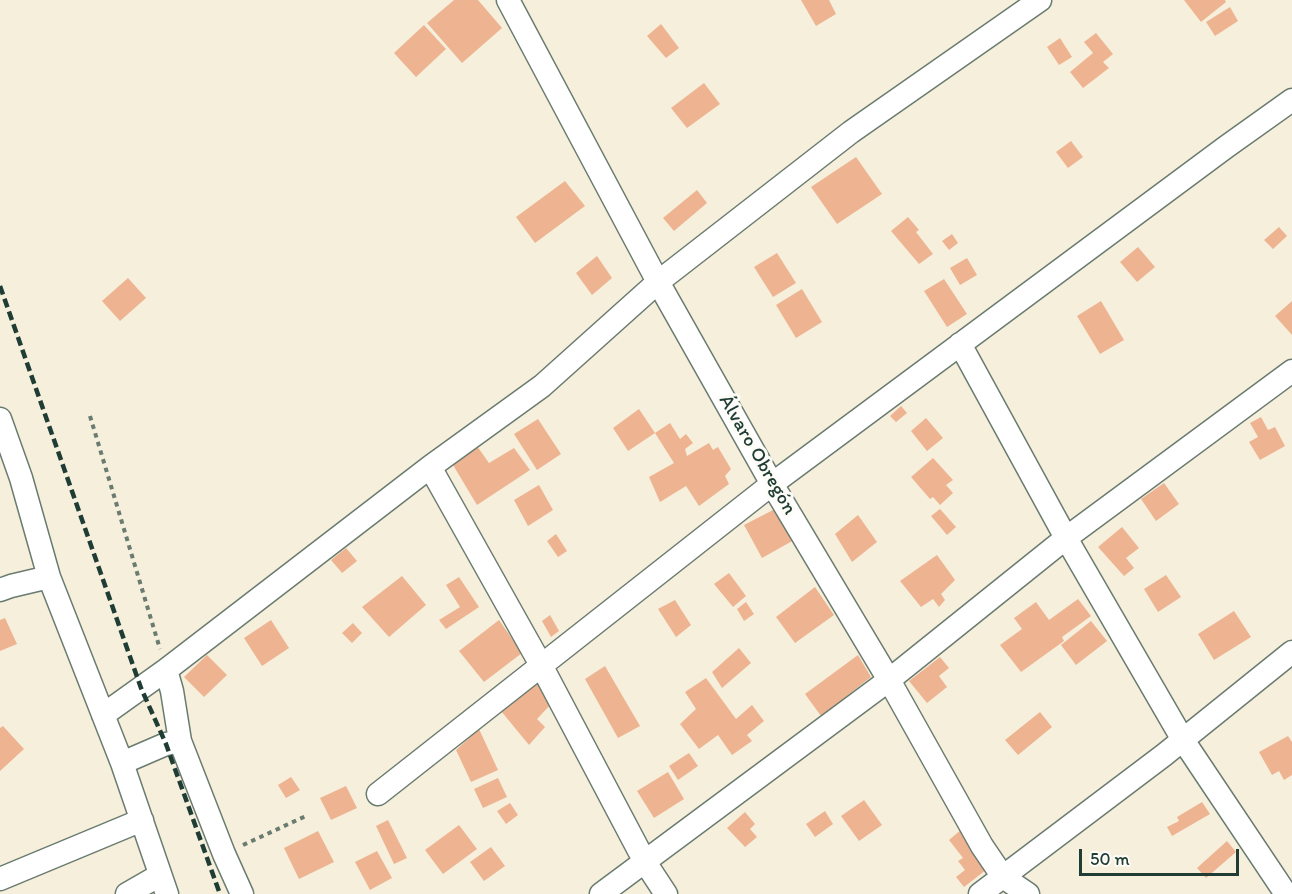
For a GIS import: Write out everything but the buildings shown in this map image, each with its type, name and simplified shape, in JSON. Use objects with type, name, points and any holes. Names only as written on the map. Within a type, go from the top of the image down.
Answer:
[{"type":"street","name":"Álvaro Obregón","points":[[508,0],[658,282],[772,484],[889,680],[981,846],[1003,877],[1028,894]]},
{"type":"street","points":[[103,715],[166,670],[430,467],[542,386],[658,282],[851,132],[1040,0]]},
{"type":"street","points":[[378,794],[772,484],[1292,100]]},
{"type":"street","points":[[960,344],[1066,538],[1183,740],[1286,894]]},
{"type":"street","points":[[601,894],[889,680],[1066,538],[1292,371]]},
{"type":"street","points":[[0,419],[21,478],[49,577],[122,762],[163,884],[128,894]]},
{"type":"street","points":[[430,467],[541,665],[645,862],[666,894]]},
{"type":"street","points":[[0,590],[49,577]]},
{"type":"street","points":[[980,894],[1183,740],[1292,652]]},
{"type":"street","points":[[166,670],[172,691],[180,741],[242,894]]},
{"type":"street","points":[[122,762],[166,744],[180,741]]},
{"type":"street","points":[[0,879],[142,820]]},
{"type":"path","points":[[90,416],[166,670]]},
{"type":"path","points":[[224,854],[306,816]]},
{"type":"railway","points":[[0,286],[141,688],[166,744],[220,894]]}]
